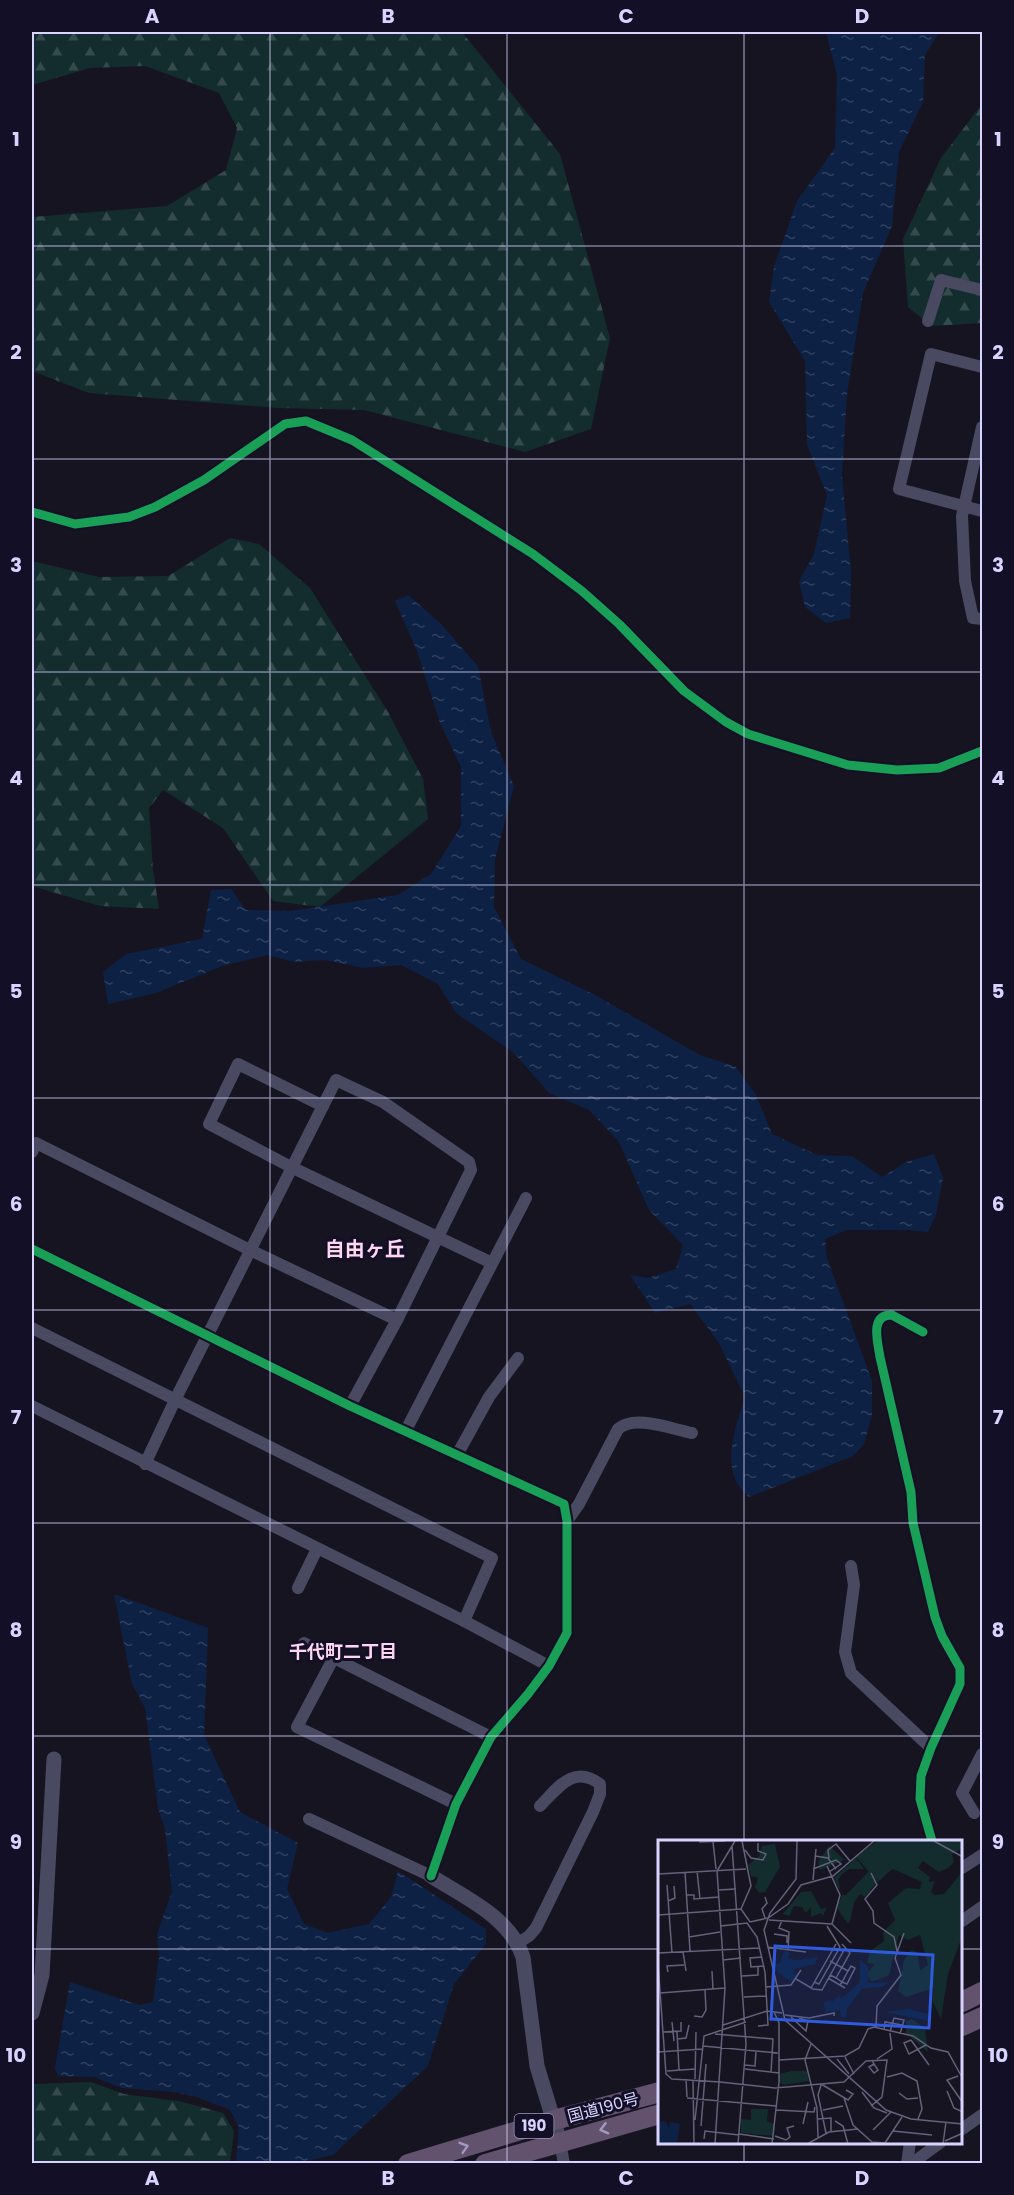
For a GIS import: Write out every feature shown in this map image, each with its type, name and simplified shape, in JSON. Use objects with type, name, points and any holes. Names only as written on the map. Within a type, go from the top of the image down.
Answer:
[{"type":"highway","points":[[963,2002],[982,1992]]},
{"type":"highway","points":[[963,2026],[982,2017]]},
{"type":"highway","name":"国道190号","points":[[408,2163],[658,2093]]},
{"type":"highway","name":"国道190号","points":[[485,2163],[658,2115]]},
{"type":"street","points":[[928,321],[941,280],[982,290]]},
{"type":"street","points":[[982,367],[931,354],[899,489],[982,511]]},
{"type":"street","points":[[32,512],[75,524],[129,517],[155,507],[204,480],[285,424],[306,421],[352,440],[533,554],[582,591],[619,624],[684,690],[726,722],[748,734],[848,765],[897,770],[939,768],[982,751]]},
{"type":"street","points":[[982,427],[962,516],[965,581],[973,618],[982,619]]},
{"type":"street","points":[[323,1106],[238,1064],[209,1124],[291,1167],[492,1263]]},
{"type":"street","points":[[145,1464],[336,1080],[383,1102],[469,1162],[471,1170],[350,1406]]},
{"type":"street","points":[[32,1152],[36,1143],[396,1320]]},
{"type":"street","points":[[405,1432],[526,1198]]},
{"type":"street","points":[[32,1249],[350,1406],[564,1504],[567,1521],[567,1633],[549,1666],[491,1737],[456,1804],[431,1876]]},
{"type":"street","points":[[923,1332],[892,1315],[886,1315],[877,1323],[876,1334],[911,1492],[913,1523],[933,1609],[942,1636],[960,1668],[960,1684],[921,1776],[921,1799],[932,1840]]},
{"type":"street","points":[[32,1328],[492,1558],[464,1621]]},
{"type":"street","points":[[457,1455],[489,1398],[518,1358]]},
{"type":"street","points":[[32,1406],[464,1621],[549,1666]]},
{"type":"street","points":[[567,1521],[579,1504],[622,1425],[636,1422],[692,1433]]},
{"type":"street","points":[[298,1588],[316,1549]]},
{"type":"street","points":[[851,1566],[854,1585],[845,1652],[852,1673],[931,1748]]},
{"type":"street","points":[[304,1643],[491,1737]]},
{"type":"street","points":[[333,1659],[297,1727],[456,1804]]},
{"type":"street","points":[[974,1814],[962,1793],[982,1756]]},
{"type":"street","points":[[32,2008],[42,1975],[54,1759]]},
{"type":"street","points":[[518,1943],[536,1928],[593,1812],[600,1794],[600,1784],[586,1776],[572,1777],[540,1806]]},
{"type":"street","points":[[309,1819],[431,1876],[496,1919],[518,1943],[523,1957],[537,2066],[554,2120],[564,2163]]},
{"type":"street","points":[[963,1867],[982,1855]]},
{"type":"street","points":[[963,1920],[982,1907]]},
{"type":"street","points":[[963,2127],[982,2115]]},
{"type":"street","points":[[909,2163],[910,2144]]},
{"type":"street","points":[[909,2163],[938,2144]]},
{"type":"green space","points":[[32,32],[462,32],[560,154],[610,338],[591,429],[525,452],[364,410],[279,408],[89,393],[32,371],[32,217],[167,206],[226,170],[237,128],[219,93],[145,66],[90,68],[32,85]]},
{"type":"green space","points":[[982,104],[982,323],[931,326],[908,307],[903,239],[941,158]]},
{"type":"green space","points":[[230,538],[259,544],[310,588],[388,712],[423,779],[428,819],[320,907],[273,901],[223,828],[163,790],[149,808],[153,870],[159,909],[100,906],[32,886],[32,561],[99,577],[168,576]]},
{"type":"green space","points":[[91,2082],[124,2094],[179,2101],[223,2113],[234,2131],[230,2163],[32,2163],[32,2084]]},
{"type":"water","points":[[826,32],[939,32],[925,55],[923,102],[899,152],[892,226],[863,293],[847,394],[842,475],[851,573],[850,618],[826,623],[805,607],[799,581],[814,554],[827,495],[807,445],[805,361],[769,302],[774,267],[797,201],[835,148],[837,75]]},
{"type":"water","points":[[408,595],[441,624],[478,666],[491,732],[514,786],[495,859],[494,907],[521,959],[595,995],[700,1055],[736,1067],[756,1095],[772,1134],[817,1155],[852,1156],[882,1177],[906,1162],[934,1154],[943,1178],[936,1215],[928,1232],[847,1230],[825,1239],[827,1258],[872,1381],[872,1415],[864,1444],[853,1456],[749,1497],[740,1487],[731,1463],[734,1436],[745,1397],[719,1343],[690,1304],[655,1313],[630,1275],[648,1278],[676,1269],[683,1245],[649,1210],[619,1142],[589,1110],[549,1093],[514,1053],[456,1013],[438,984],[401,965],[364,968],[324,960],[294,962],[267,955],[222,966],[156,993],[108,1004],[103,972],[126,954],[202,939],[211,890],[231,889],[246,910],[290,911],[398,895],[431,874],[461,826],[461,767],[440,723],[417,651],[395,601]]},
{"type":"water","points":[[114,1594],[208,1628],[204,1735],[240,1812],[298,1843],[287,1889],[304,1924],[328,1933],[369,1924],[391,1897],[398,1871],[486,1929],[486,1944],[454,1984],[428,2066],[333,2155],[298,2163],[236,2163],[239,2127],[230,2110],[197,2097],[174,2092],[122,2088],[94,2077],[58,2076],[55,2068],[70,1982],[139,2005],[153,2002],[159,1956],[157,1934],[172,1892],[165,1829],[158,1808],[145,1708],[132,1684]]},
{"type":"cycle path","points":[[32,512],[75,524],[129,517],[155,507],[204,480],[285,424],[306,421],[352,440],[533,554],[582,591],[619,624],[684,691],[726,722],[748,734],[848,765],[897,770],[939,768],[982,751]]},
{"type":"cycle path","points":[[32,1249],[350,1406],[564,1504],[567,1521],[567,1633],[549,1666],[491,1737],[456,1804],[431,1876]]},
{"type":"cycle path","points":[[923,1332],[892,1315],[880,1319],[877,1337],[911,1492],[913,1523],[935,1617],[942,1636],[960,1668],[960,1684],[921,1776],[920,1799],[932,1840]]},
{"type":"district","name":"自由ヶ丘","points":[[365,1249]]},
{"type":"district","name":"千代町二丁目","points":[[343,1652]]}]
